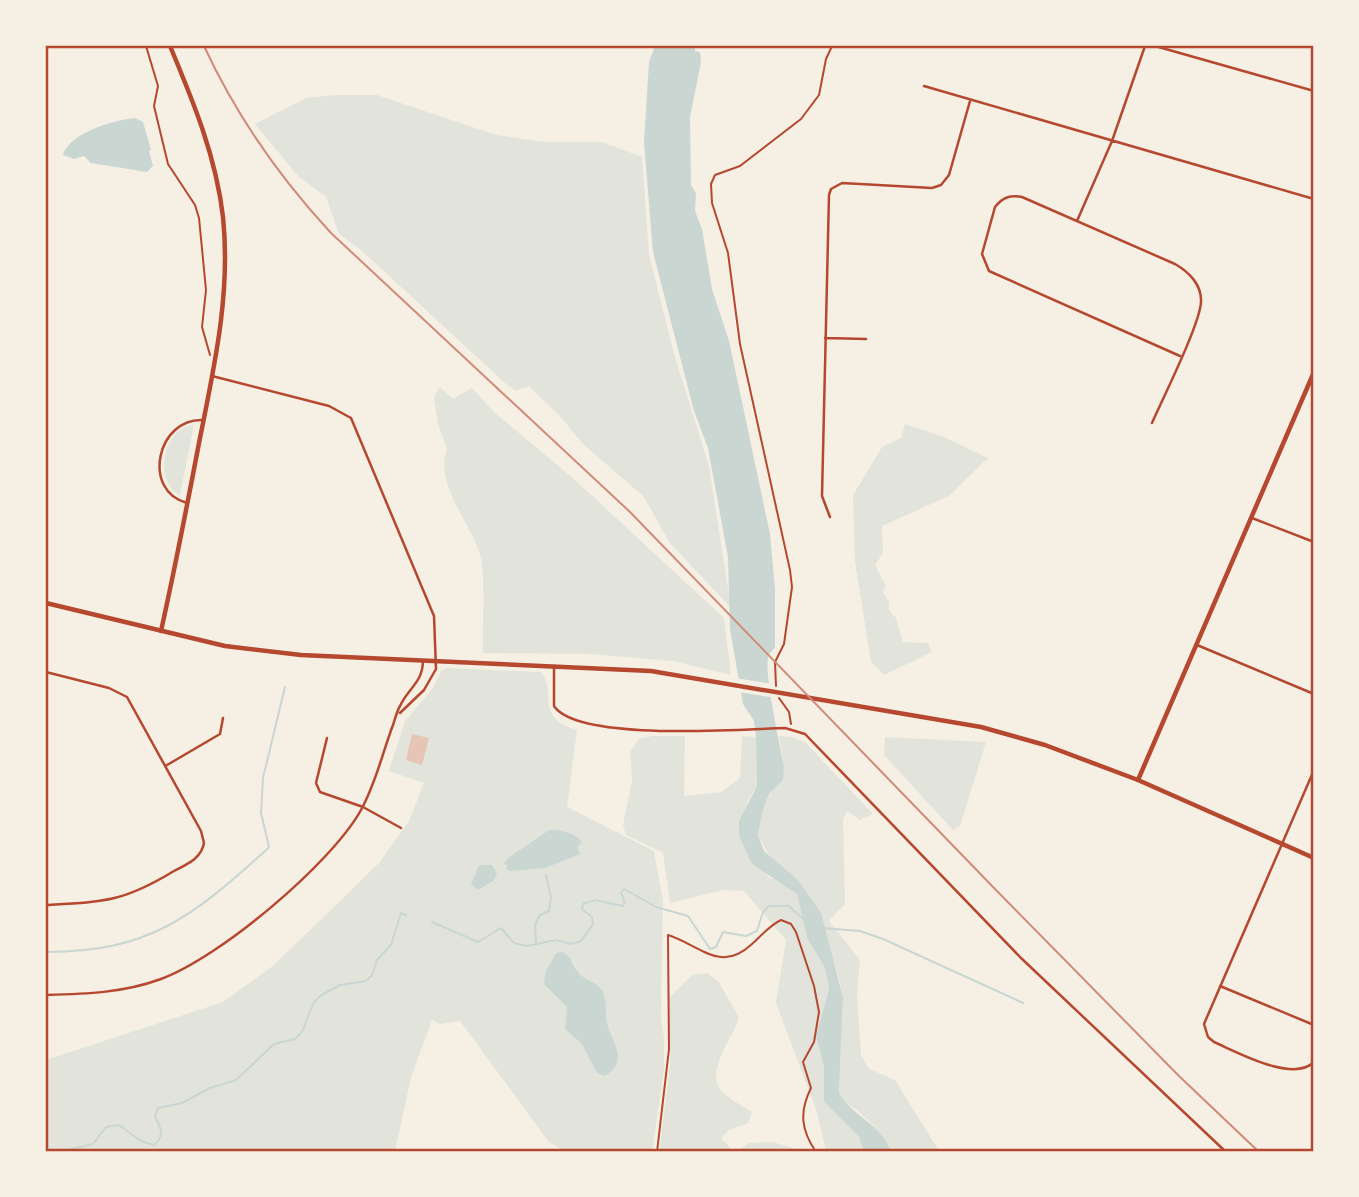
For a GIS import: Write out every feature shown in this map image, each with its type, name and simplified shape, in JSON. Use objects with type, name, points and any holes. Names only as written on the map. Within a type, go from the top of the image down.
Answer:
[{"type":"main road","points":[[161,631],[204,420],[224,302],[222,214],[206,140],[170,46]]},
{"type":"main road","points":[[1138,780],[1314,372]]},
{"type":"main road","points":[[46,603],[225,646],[272,653],[651,671],[981,727],[1023,738],[1138,780],[1314,858]]},
{"type":"street","points":[[1077,221],[1112,141],[1145,46]]},
{"type":"street","points":[[1155,46],[1314,91]]},
{"type":"street","points":[[924,86],[1314,200]]},
{"type":"street","points":[[830,517],[822,496],[831,189],[842,183],[932,188],[941,185],[949,175],[970,101]]},
{"type":"street","points":[[1152,423],[1201,306],[1199,290],[1189,273],[1175,264],[1022,197],[1006,197],[1000,201],[982,249],[983,264],[992,272],[1180,356]]},
{"type":"street","points":[[825,338],[866,339]]},
{"type":"street","points":[[212,376],[329,406],[349,415],[431,605],[436,669],[429,683],[409,707],[398,714]]},
{"type":"street","points":[[187,503],[179,501],[167,489],[161,476],[160,458],[167,438],[177,428],[191,420],[204,420]]},
{"type":"street","points":[[1250,517],[1314,542]]},
{"type":"street","points":[[1195,645],[1314,694]]},
{"type":"street","points":[[46,995],[99,993],[144,985],[206,956],[320,861],[363,807],[379,772],[399,706],[419,681],[423,660]]},
{"type":"street","points":[[554,666],[554,706],[567,719],[641,730],[792,728],[805,734],[1021,958],[1226,1152]]},
{"type":"street","points":[[46,672],[109,688],[127,697],[203,836],[204,846],[198,856],[130,895],[92,902],[46,905]]},
{"type":"street","points":[[166,765],[220,734],[223,718]]},
{"type":"street","points":[[327,738],[317,788],[326,796],[363,807],[401,828]]},
{"type":"street","points":[[1314,770],[1205,1020],[1205,1029],[1210,1039],[1281,1069],[1307,1067],[1314,1062]]},
{"type":"street","points":[[1220,986],[1314,1025]]},
{"type":"path","points":[[146,46],[158,86],[154,106],[168,164],[195,205],[199,218],[206,290],[202,327],[210,356]]},
{"type":"path","points":[[792,728],[789,712],[776,692],[775,667],[783,644],[792,587],[788,555],[780,534],[770,469],[740,344],[729,253],[715,215],[711,184],[715,174],[740,166],[800,119],[819,95],[826,59],[832,46]]},
{"type":"path","points":[[657,1152],[669,1049],[668,935],[701,951],[728,959],[745,950],[775,923],[784,920],[796,932],[818,1007],[814,1042],[803,1062],[811,1088],[803,1106],[804,1132],[816,1152]]},
{"type":"shaded area","points":[[655,46],[695,46],[695,51],[700,52],[701,62],[690,117],[691,185],[696,193],[695,211],[702,229],[712,289],[729,341],[770,534],[775,589],[775,647],[769,655],[768,675],[784,767],[783,780],[770,793],[763,809],[758,835],[764,851],[798,880],[821,913],[843,997],[839,1092],[849,1106],[879,1132],[891,1151],[864,1151],[859,1137],[824,1102],[824,1067],[816,1036],[829,989],[825,968],[807,938],[797,894],[752,864],[739,836],[739,821],[757,786],[756,737],[754,721],[743,704],[730,629],[728,557],[708,448],[694,411],[653,252],[644,143],[649,62]]},
{"type":"shaded area","points":[[377,95],[496,135],[545,142],[602,142],[642,157],[649,255],[675,357],[709,466],[731,608],[669,542],[644,497],[583,444],[560,416],[529,386],[516,391],[505,383],[361,250],[339,234],[326,197],[298,176],[255,124],[306,98]]},
{"type":"shaded area","points":[[135,118],[143,122],[151,150],[149,151],[153,166],[147,172],[91,163],[84,156],[74,159],[63,155],[67,147],[83,134],[105,125]]},
{"type":"shaded area","points":[[440,387],[453,399],[472,388],[495,413],[574,479],[724,618],[731,675],[673,661],[590,654],[483,653],[482,563],[445,476],[447,449],[438,424],[434,397]]},
{"type":"shaded area","points":[[905,424],[944,437],[988,458],[949,496],[882,526],[883,553],[875,565],[886,586],[883,592],[889,602],[889,610],[896,618],[903,642],[928,643],[932,652],[884,675],[871,662],[855,562],[853,495],[882,447],[901,438]]},
{"type":"shaded area","points":[[194,425],[179,495],[171,488],[166,478],[165,455],[175,435],[183,428]]},
{"type":"shaded area","points":[[447,668],[541,672],[546,680],[549,704],[555,718],[577,730],[567,807],[654,851],[663,900],[661,1018],[664,1070],[652,1151],[564,1151],[549,1142],[460,1021],[440,1024],[432,1020],[411,1077],[395,1151],[46,1152],[46,1060],[223,1002],[274,965],[379,863],[409,821],[424,783],[389,771],[405,721],[433,688],[441,671]]},
{"type":"shaded area","points":[[652,736],[685,736],[684,796],[721,792],[740,778],[742,736],[756,737],[757,786],[747,802],[768,877],[785,883],[797,894],[807,938],[825,968],[829,989],[816,1036],[824,1067],[824,1102],[859,1137],[864,1151],[826,1151],[817,1112],[776,1003],[786,940],[744,891],[723,890],[670,903],[663,853],[626,835],[623,825],[632,781],[630,752],[639,739]]},
{"type":"shaded area","points":[[779,736],[793,737],[806,743],[873,814],[860,820],[847,811],[843,819],[845,904],[829,921],[860,960],[857,993],[861,1055],[869,1069],[895,1080],[939,1151],[891,1151],[878,1130],[844,1102],[839,1092],[843,997],[839,978],[823,928],[798,880],[773,862],[758,835],[763,809],[784,767]]},
{"type":"shaded area","points":[[885,737],[986,742],[960,826],[953,830],[884,755]]},
{"type":"shaded area","points":[[549,830],[567,832],[579,839],[582,842],[577,848],[580,854],[545,868],[509,871],[506,868],[508,865],[504,864],[508,858]]},
{"type":"shaded area","points":[[479,865],[492,865],[497,874],[493,881],[478,890],[471,884]]},
{"type":"shaded area","points":[[562,952],[568,956],[580,975],[600,988],[604,997],[607,1024],[618,1058],[612,1071],[605,1076],[597,1073],[582,1044],[565,1029],[567,1007],[544,984],[545,973],[556,953]]},
{"type":"shaded area","points":[[707,973],[718,981],[739,1017],[722,1053],[716,1072],[717,1081],[727,1096],[752,1112],[748,1123],[729,1130],[721,1138],[733,1151],[659,1152],[670,1066],[670,997],[692,975]]},
{"type":"shaded area","points":[[773,1142],[795,1151],[737,1151],[749,1143]]},
{"type":"pier","points":[[735,678],[773,684],[776,698],[738,692]]},
{"type":"building","points":[[412,734],[429,738],[422,765],[406,760]]},
{"type":"waterway","points":[[46,952],[113,946],[167,926],[214,895],[269,847],[261,813],[263,778],[285,687]]},
{"type":"waterway","points":[[536,942],[535,925],[540,915],[549,911],[551,898],[546,875]]},
{"type":"waterway","points":[[432,922],[478,942],[501,928],[514,943],[527,946],[556,940],[571,944],[581,941],[593,924],[592,917],[582,909],[583,904],[595,900],[623,906],[625,902],[621,893],[624,889],[656,907],[688,916],[710,949],[716,947],[723,932],[746,936],[757,931],[763,912],[769,906],[789,906],[803,919]]},
{"type":"waterway","points":[[59,1152],[93,1144],[106,1127],[119,1125],[141,1141],[154,1145],[161,1134],[155,1116],[158,1108],[182,1103],[210,1088],[236,1080],[274,1044],[295,1039],[302,1032],[313,1004],[320,996],[340,985],[366,981],[372,975],[377,960],[391,945],[401,913],[406,915]]},
{"type":"waterway","points":[[822,928],[860,931],[883,939],[1023,1003]]},
{"type":"railway","points":[[204,46],[230,96],[260,144],[294,190],[331,233],[630,512],[994,888],[1179,1076],[1259,1152]]}]
